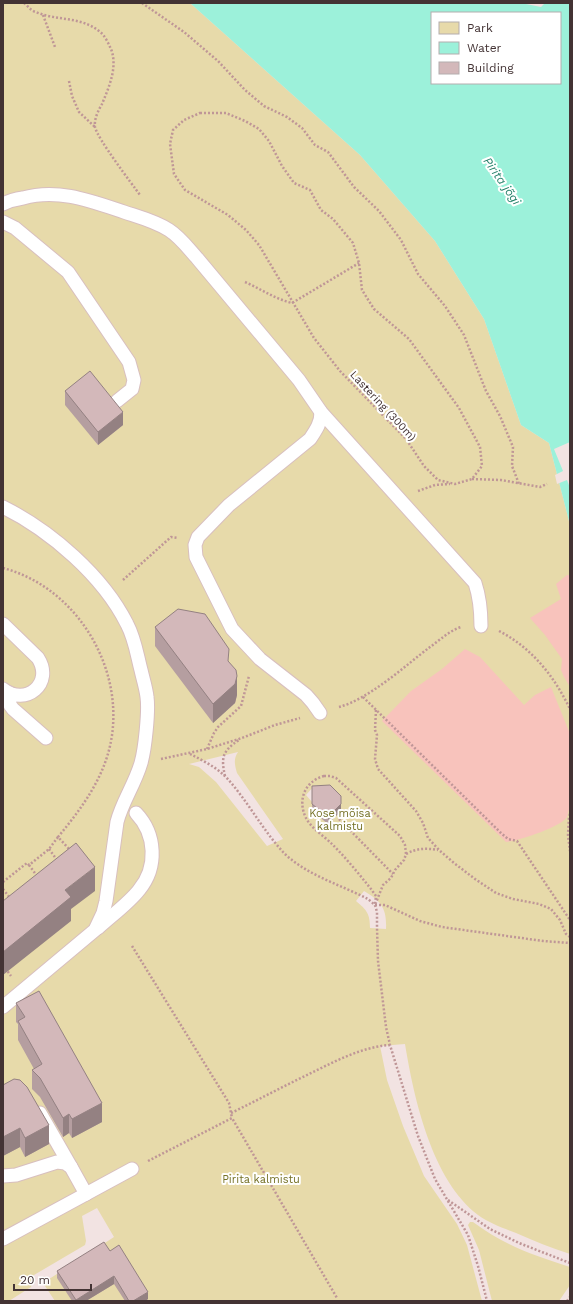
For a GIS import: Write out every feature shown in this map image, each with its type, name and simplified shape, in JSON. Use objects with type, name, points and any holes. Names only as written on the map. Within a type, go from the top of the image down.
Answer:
[{"type":"lane","points":[[3,204],[29,196],[48,194],[71,196],[99,203],[157,224],[170,231],[180,240],[221,286],[299,380],[321,412],[475,583],[479,593],[481,606],[481,626]]},
{"type":"lane","points":[[3,222],[15,228],[68,272],[129,362],[134,380],[132,389],[117,400]]},
{"type":"lane","points":[[320,712],[306,695],[260,659],[232,629],[196,557],[195,544],[198,537],[229,505],[310,439],[321,420],[321,412]]},
{"type":"lane","points":[[3,507],[22,516],[71,554],[116,604],[128,624],[135,644],[148,698],[146,729],[141,763],[118,817],[106,901],[96,930]]},
{"type":"lane","points":[[3,624],[38,658],[42,664],[43,670],[41,682],[35,690],[22,695],[15,695],[6,691]]},
{"type":"lane","points":[[6,691],[13,710],[46,738]]},
{"type":"lane","points":[[3,1007],[96,930],[144,884],[148,875],[152,857],[150,836],[144,821],[136,813]]},
{"type":"lane","points":[[33,1101],[86,1194]]},
{"type":"lane","points":[[3,1176],[16,1176],[57,1162],[65,1163],[71,1167]]},
{"type":"lane","points":[[3,1239],[132,1169]]},
{"type":"path","points":[[24,3],[34,12],[43,15],[80,21],[100,31],[108,42],[114,56],[113,74],[108,91],[96,116],[95,128]]},
{"type":"path","points":[[142,3],[184,32],[218,61],[245,90],[264,106],[288,117],[302,128],[315,145],[328,152],[354,187],[379,211],[401,240],[418,274],[445,306],[464,335],[486,391],[500,416],[513,447],[512,466],[519,484]]},
{"type":"path","points":[[43,15],[55,47]]},
{"type":"path","points":[[69,81],[72,96],[79,112],[95,128],[101,140],[151,208],[157,224]]},
{"type":"path","name":"Lastering (300m)","points":[[455,484],[438,480],[424,466],[406,439],[340,371],[314,338],[259,245],[246,230],[228,215],[185,190],[174,174],[170,144],[173,130],[184,120],[200,113],[226,113],[259,129],[269,142],[282,166],[294,183],[310,190],[322,210],[333,219],[353,243],[359,263],[362,290],[374,309],[409,339],[458,408],[480,447],[482,466],[472,480]]},
{"type":"path","points":[[221,286],[229,281],[239,280],[255,286],[280,300],[292,303],[359,263]]},
{"type":"path","points":[[402,502],[420,491],[434,485],[455,484],[472,480],[501,480],[519,484],[540,486],[547,484]]},
{"type":"path","points":[[124,580],[171,537]]},
{"type":"path","points":[[3,568],[24,575],[39,584],[68,607],[87,629],[103,658],[113,700],[110,744],[106,759],[90,792],[74,818],[49,849],[29,865],[27,863],[3,882]]},
{"type":"path","points":[[141,763],[190,754],[242,738],[275,725],[349,705],[378,686],[456,629],[467,626],[481,626],[496,630],[509,636],[527,649],[547,670],[561,690],[570,709]]},
{"type":"path","points":[[207,749],[218,727],[241,706],[245,693]]},
{"type":"path","points":[[362,697],[500,833],[508,839],[517,841],[570,920]]},
{"type":"path","points":[[376,710],[375,730],[377,735],[375,760],[378,769],[416,811],[423,823],[428,838],[438,850],[475,879],[496,893],[513,899],[539,904],[551,909],[560,920],[566,934],[570,937]]},
{"type":"path","points":[[225,776],[222,761],[225,752],[230,746],[242,738]]},
{"type":"path","points":[[190,754],[225,776],[283,852],[297,864],[368,899],[376,905],[385,905],[420,921],[442,927],[543,941],[570,943]]},
{"type":"path","points":[[376,905],[383,885],[391,878],[404,860],[406,854],[405,844],[400,836],[336,778],[330,776],[318,778],[306,788],[302,800],[306,818],[312,826],[333,845],[376,896],[376,905],[378,912],[378,961],[386,1027],[390,1045],[418,1136],[435,1179],[468,1235],[487,1301]]},
{"type":"path","points":[[570,814],[568,835],[570,851]]},
{"type":"path","points":[[339,820],[393,874]]},
{"type":"path","points":[[58,837],[72,853]]},
{"type":"path","points":[[406,854],[414,850],[425,848],[438,850]]},
{"type":"path","points":[[49,849],[58,861]]},
{"type":"path","points":[[29,865],[38,877]]},
{"type":"path","points":[[3,889],[11,899]]},
{"type":"path","points":[[132,946],[229,1103],[232,1118],[337,1298]]},
{"type":"path","points":[[231,1113],[335,1061],[364,1049],[390,1045]]},
{"type":"path","points":[[132,1169],[232,1118]]},
{"type":"path","points":[[446,1198],[490,1229],[519,1243],[570,1263]]},
{"type":"path","points":[[567,1301],[570,1297]]},
{"type":"green space","points":[[3,3],[190,3],[360,155],[435,241],[484,319],[521,425],[549,443],[570,525],[570,1254],[491,1223],[478,1215],[462,1200],[448,1181],[437,1160],[428,1137],[414,1089],[405,1044],[380,1046],[387,1080],[403,1126],[424,1176],[457,1224],[467,1245],[482,1301],[55,1301],[43,1283],[114,1237],[97,1208],[82,1216],[86,1241],[85,1245],[34,1275],[31,1287],[9,1301],[3,1301]],"holes":[[[238,752],[235,760],[237,773],[283,839],[267,846],[216,782],[199,767],[189,764]],[[314,786],[313,810],[312,802],[306,795]],[[364,891],[375,898],[384,910],[386,929],[370,928],[367,913],[356,901]]]},
{"type":"green space","points":[[470,1222],[473,1222],[496,1237],[519,1249],[570,1267],[570,1285],[559,1301],[492,1301],[479,1250],[468,1225]]},
{"type":"sand","points":[[567,575],[570,575],[570,687],[561,670],[562,659],[545,635],[530,618],[561,599],[556,584]]},
{"type":"sand","points":[[465,649],[480,657],[524,705],[535,695],[551,687],[570,734],[570,808],[567,817],[557,825],[529,836],[506,842],[382,721],[411,691],[442,669]]},
{"type":"water","name":"Pirita jõgi","points":[[190,3],[521,3],[541,7],[545,3],[570,3],[570,525],[549,443],[521,425],[484,319],[435,241],[360,155]]},
{"type":"pier","points":[[570,442],[570,488],[567,480],[557,484],[555,475],[563,471],[554,449]]},
{"type":"building","points":[[90,371],[123,412],[98,432],[65,391]]},
{"type":"building","points":[[178,609],[205,614],[229,649],[228,661],[236,670],[237,676],[235,684],[213,704],[155,627]]},
{"type":"building","points":[[330,785],[341,796],[341,804],[328,817],[312,804],[312,786]]},
{"type":"building","points":[[76,843],[95,867],[65,890],[71,897],[3,952],[3,901]]},
{"type":"building","points":[[39,991],[102,1103],[72,1119],[69,1114],[63,1118],[40,1078],[32,1070],[42,1064],[18,1021],[25,1017],[16,1003]]},
{"type":"building","points":[[14,1079],[20,1080],[27,1087],[49,1125],[25,1138],[20,1128],[3,1137],[3,1085]]},
{"type":"building","points":[[104,1242],[110,1251],[119,1245],[148,1292],[133,1301],[129,1301],[114,1276],[76,1300],[57,1271]]},
{"type":"park label","name":"Kose mõisa kalmistu","points":[[340,819]]},
{"type":"park label","name":"Pirita kalmistu","points":[[261,1179]]}]
